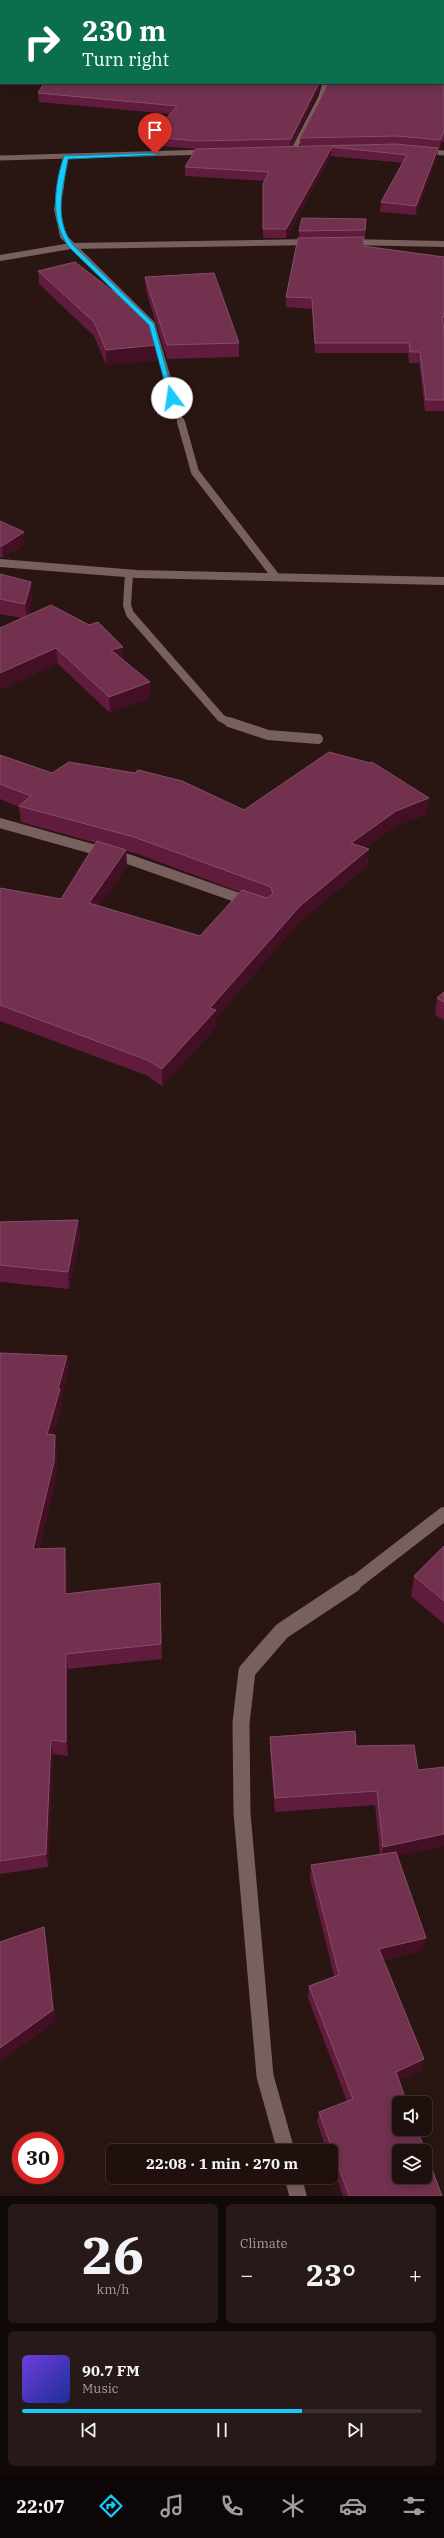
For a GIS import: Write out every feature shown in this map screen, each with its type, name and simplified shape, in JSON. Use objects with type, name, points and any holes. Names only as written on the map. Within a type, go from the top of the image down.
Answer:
[{"type":"street","points":[[293,151],[321,97],[325,84]]},
{"type":"street","points":[[411,150],[444,153]]},
{"type":"street","points":[[285,151],[300,151]]},
{"type":"street","points":[[0,158],[215,152]]},
{"type":"street","points":[[66,157],[57,209],[63,236],[71,246],[152,324],[195,472],[276,577]]},
{"type":"street","points":[[0,258],[71,246],[322,242]]},
{"type":"street","points":[[337,242],[444,244]]},
{"type":"street","points":[[0,563],[129,574],[444,581]]},
{"type":"street","points":[[129,574],[127,605],[130,614],[221,718],[241,729],[282,737],[318,739]]},
{"type":"street","points":[[0,822],[128,859],[259,906]]},
{"type":"street","points":[[284,2144],[265,2076],[242,1813],[241,1723],[247,1671],[282,1631],[354,1584],[444,1514]]},
{"type":"street","points":[[295,2184],[298,2196]]},
{"type":"building","points":[[43,84],[318,84],[291,139],[198,141],[150,137],[177,106],[38,93]]},
{"type":"building","points":[[327,84],[444,84],[444,133],[441,140],[397,136],[300,138]]},
{"type":"building","points":[[396,144],[438,148],[416,206],[381,202],[407,155],[332,147],[286,229],[263,229],[263,184],[269,172],[185,167],[196,149]]},
{"type":"building","points":[[302,218],[366,219],[365,230],[299,231]]},
{"type":"building","points":[[364,237],[363,246],[444,257],[444,317],[442,317],[444,330],[444,400],[426,400],[420,352],[410,352],[409,343],[315,343],[312,298],[286,297],[298,238]]},
{"type":"building","points":[[75,262],[149,319],[157,345],[106,350],[94,322],[38,271]]},
{"type":"building","points":[[214,273],[239,343],[167,345],[145,277]]},
{"type":"building","points":[[0,521],[24,532],[0,546]]},
{"type":"building","points":[[0,574],[31,582],[25,604],[0,599]]},
{"type":"building","points":[[51,605],[89,625],[98,622],[123,647],[111,650],[150,682],[109,697],[56,648],[0,673],[0,628]]},
{"type":"building","points":[[329,752],[370,763],[372,762],[429,798],[396,811],[351,843],[369,849],[300,906],[210,1008],[216,1010],[162,1069],[147,1060],[0,1005],[0,888],[61,899],[97,841],[126,850],[89,903],[200,936],[242,890],[267,898],[273,894],[271,887],[134,837],[19,806],[31,796],[0,784],[0,755],[52,773],[69,762],[135,773],[138,770],[182,781],[244,810]]},
{"type":"building","points":[[444,992],[444,1002],[437,998]]},
{"type":"building","points":[[78,1220],[68,1272],[0,1265],[0,1222]]},
{"type":"building","points":[[0,1353],[67,1356],[58,1389],[60,1389],[47,1434],[55,1435],[54,1462],[33,1549],[65,1548],[65,1594],[160,1583],[161,1644],[66,1654],[66,1742],[51,1740],[46,1854],[0,1861]]},
{"type":"building","points":[[444,1546],[444,1601],[414,1576]]},
{"type":"building","points":[[355,1731],[356,1746],[414,1745],[418,1770],[444,1767],[444,1834],[383,1847],[377,1791],[275,1798],[270,1737]]},
{"type":"building","points":[[396,1852],[426,1938],[379,1949],[424,2059],[396,2072],[405,2096],[392,2096],[392,2136],[420,2136],[423,2144],[392,2144],[392,2184],[432,2184],[432,2169],[442,2196],[349,2196],[338,2165],[338,2144],[330,2144],[319,2112],[353,2099],[309,1986],[339,1975],[311,1865]]},
{"type":"building","points":[[44,1927],[53,2010],[0,2048],[0,1942]]},
{"type":"route","points":[[155,154],[66,157],[57,209],[59,225],[63,236],[71,246],[122,296],[147,317],[152,324],[156,332],[172,398]]}]
